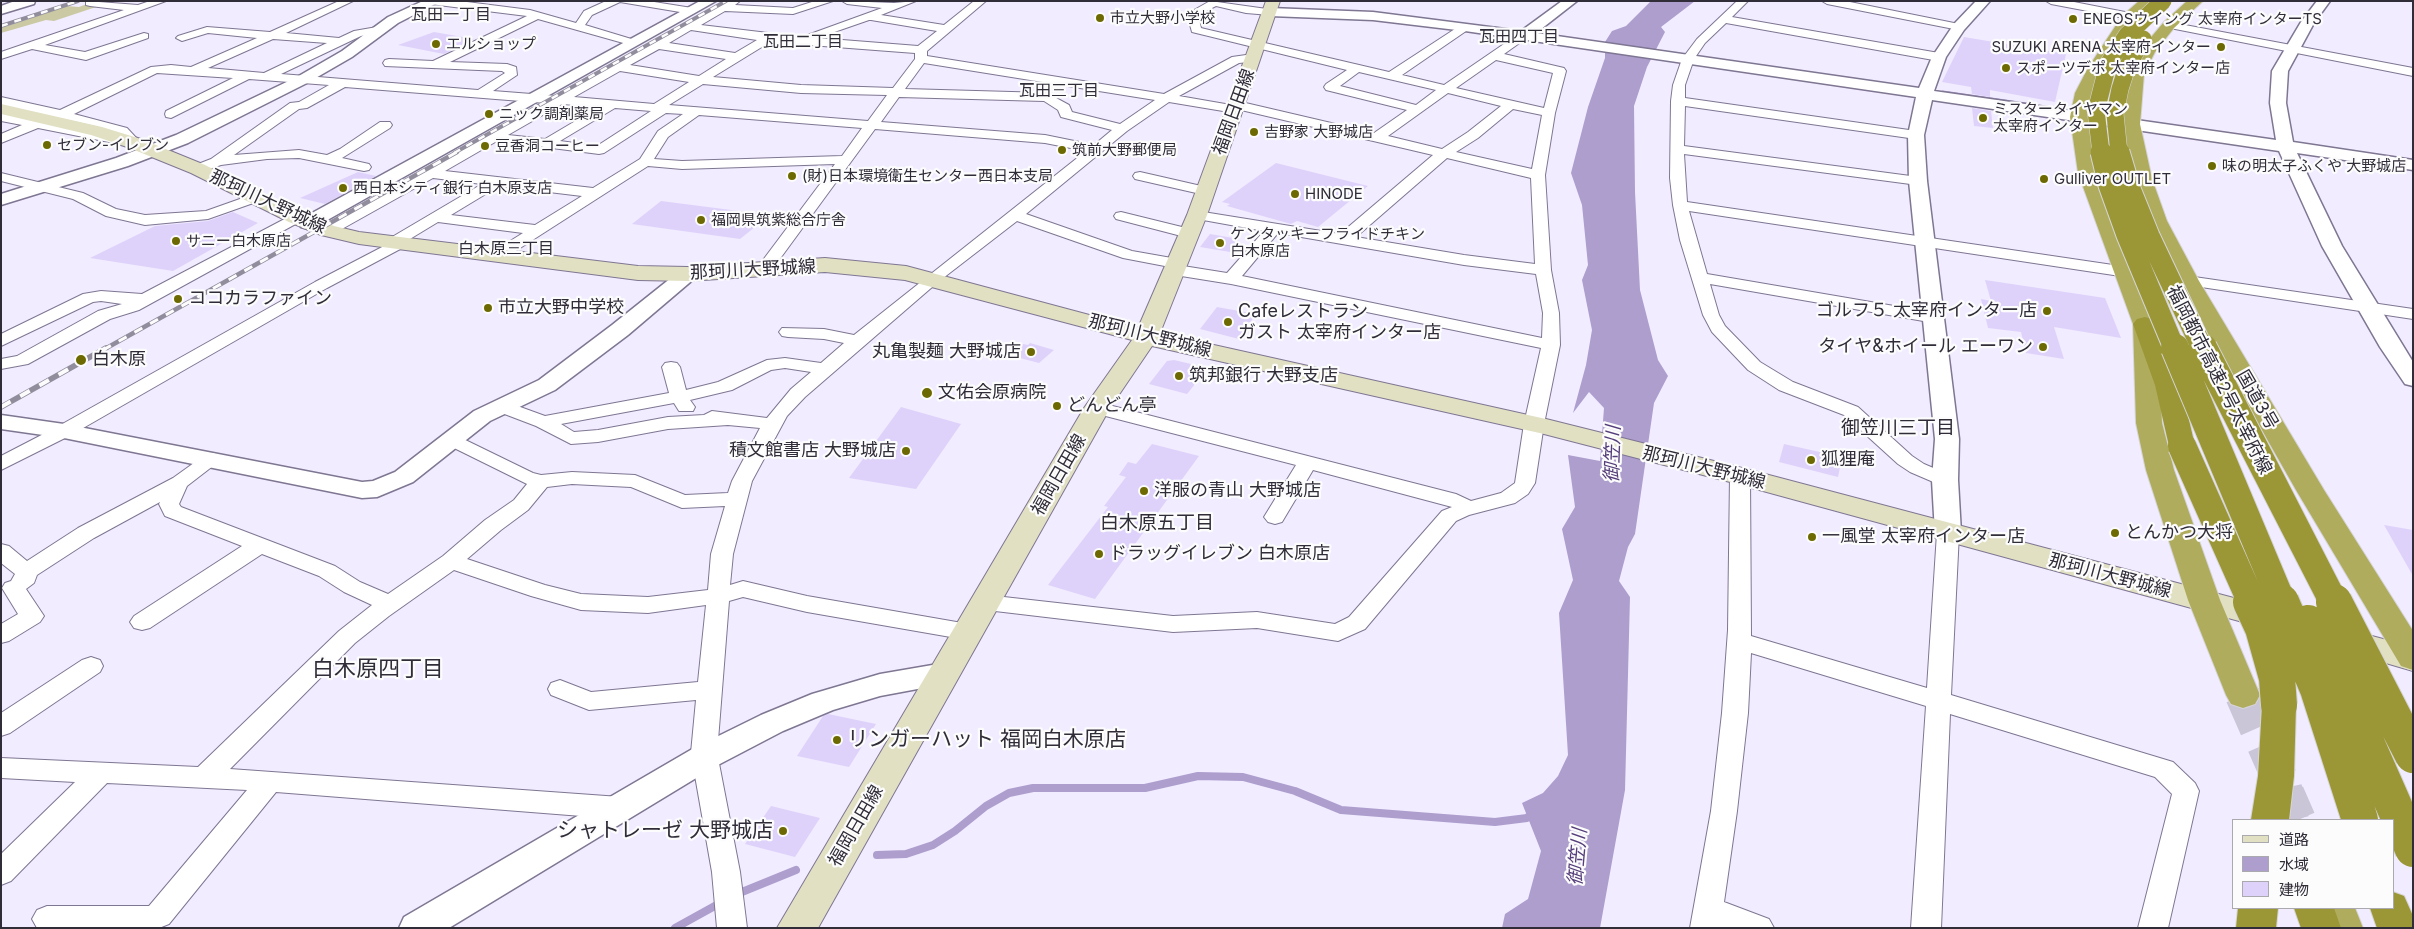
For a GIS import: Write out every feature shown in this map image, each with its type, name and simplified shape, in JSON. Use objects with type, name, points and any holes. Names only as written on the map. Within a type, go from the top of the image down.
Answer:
[{"type":"highway","points":[[2148,1],[2130,16],[2096,68],[2084,93],[2079,117],[2088,173],[2168,385],[2182,446],[2263,628],[2277,678],[2279,705],[2276,776],[2270,819]]},
{"type":"highway","name":"福岡都市高速2号太宰府線","points":[[2163,1],[2127,35],[2108,64],[2096,111],[2096,120],[2101,154],[2127,235],[2201,413]]},
{"type":"highway","name":"福岡都市高速2号太宰府線","points":[[2182,1],[2144,39],[2135,51],[2120,89],[2115,114],[2117,146],[2130,189],[2149,236],[2193,331],[2413,755]]},
{"type":"highway","name":"国道3号","points":[[2196,1],[2169,25],[2148,51],[2136,74],[2131,124],[2142,179],[2157,221],[2188,281],[2310,490],[2413,658]]},
{"type":"highway","points":[[2145,324],[2149,423],[2160,470],[2204,600],[2243,695]]},
{"type":"highway","points":[[2201,413],[2318,688],[2360,819]]},
{"type":"highway","points":[[2201,413],[2347,699],[2413,849]]},
{"type":"highway","points":[[2256,928],[2258,909]]},
{"type":"highway","points":[[2314,909],[2320,928]]},
{"type":"highway","points":[[2335,909],[2343,928]]},
{"type":"highway","points":[[2390,909],[2397,928]]},
{"type":"main road","name":"福岡日田線","points":[[796,928],[986,603],[1097,408],[1146,337],[1197,213],[1272,6]]},
{"type":"main road","name":"那珂川大野城線","points":[[1,109],[96,131],[207,166],[254,198],[328,231],[395,244],[638,273],[688,274],[765,268],[825,266],[906,273],[1146,337],[1540,426],[1740,476],[2413,658]]},
{"type":"street","points":[[1,10],[30,1]]},
{"type":"street","points":[[1,56],[160,1]]},
{"type":"street","points":[[193,70],[348,1]]},
{"type":"street","points":[[430,1],[538,15],[634,43]]},
{"type":"street","points":[[1,200],[155,150],[302,80],[347,54],[377,30],[399,16],[435,1]]},
{"type":"street","points":[[579,26],[584,9],[616,1]]},
{"type":"street","points":[[625,1],[768,38],[804,40],[921,54],[1032,75],[1236,107],[1538,175]]},
{"type":"street","points":[[1,364],[16,362],[113,313],[133,306],[302,220],[634,43],[692,19],[717,5],[736,1]]},
{"type":"street","points":[[717,5],[793,11],[828,1]]},
{"type":"street","points":[[847,1],[898,6]]},
{"type":"street","points":[[804,40],[911,1]]},
{"type":"street","points":[[765,268],[846,160],[921,54],[945,29],[981,1]]},
{"type":"street","points":[[1376,138],[1496,56],[1571,1]]},
{"type":"street","points":[[1742,1],[1701,41],[1688,59],[1679,85],[1677,101],[1676,149],[1680,205],[1718,328],[1754,366],[1786,386],[1851,411],[1905,460],[1917,468],[1945,480]]},
{"type":"street","points":[[1827,1],[1959,27]]},
{"type":"street","points":[[1926,928],[1948,533],[1945,480],[1947,438],[1935,318],[1918,181],[1916,135],[1925,94],[1939,57],[1959,27],[1984,1]]},
{"type":"street","points":[[2051,1],[2130,16]]},
{"type":"street","points":[[2324,1],[2308,22],[2280,71],[2278,103],[2285,146],[2332,246],[2413,379]]},
{"type":"street","points":[[90,3],[141,8]]},
{"type":"street","points":[[1549,113],[1357,68],[1256,52],[1196,30],[1192,14],[1215,3],[1246,10],[1272,6],[1465,27],[2413,164]]},
{"type":"street","points":[[393,87],[508,28],[538,15]]},
{"type":"street","points":[[868,17],[945,29]]},
{"type":"street","points":[[328,231],[619,67],[658,44],[692,19]]},
{"type":"street","points":[[1723,20],[1939,57]]},
{"type":"street","points":[[492,25],[508,28]]},
{"type":"street","points":[[2169,25],[2413,72]]},
{"type":"street","points":[[1392,76],[1465,27]]},
{"type":"street","points":[[181,38],[207,30],[340,41]]},
{"type":"street","points":[[265,76],[358,33],[377,30]]},
{"type":"street","points":[[73,32],[129,41]]},
{"type":"street","points":[[32,46],[86,56],[144,36]]},
{"type":"street","points":[[495,137],[599,150],[700,80],[768,38]]},
{"type":"street","points":[[658,44],[737,57]]},
{"type":"street","points":[[730,908],[705,757],[710,690],[722,554],[735,499],[742,481],[772,424],[798,392],[857,341],[1122,128],[1168,96],[1236,60],[1256,52]]},
{"type":"street","points":[[986,603],[1173,624],[1257,620],[1338,633],[1357,624],[1449,516],[1467,508],[1508,498],[1521,490],[1525,483],[1540,426],[1551,345],[1552,313],[1543,270],[1538,175],[1549,113],[1560,71],[1496,56]]},
{"type":"street","points":[[389,64],[503,67],[512,70],[511,75],[481,93]]},
{"type":"street","points":[[619,67],[700,80],[801,89],[897,86],[1047,97]]},
{"type":"street","points":[[1357,68],[1330,87],[1418,110]]},
{"type":"street","points":[[63,114],[155,70],[193,70],[343,84],[481,93],[1045,139],[1096,149]]},
{"type":"street","points":[[171,114],[247,75]]},
{"type":"street","points":[[1032,75],[1047,97],[1064,108],[1066,114],[1122,128]]},
{"type":"street","points":[[207,166],[295,106],[302,105],[343,84]]},
{"type":"street","points":[[1,101],[63,114],[122,131],[134,143]]},
{"type":"street","points":[[1677,101],[1916,135]]},
{"type":"street","points":[[546,144],[612,105]]},
{"type":"street","points":[[1343,240],[1443,153],[1473,135],[1510,105]]},
{"type":"street","points":[[497,256],[645,162],[663,134],[696,111]]},
{"type":"street","points":[[1,117],[134,143]]},
{"type":"street","points":[[1,139],[36,124]]},
{"type":"street","points":[[328,160],[345,152],[385,125]]},
{"type":"street","points":[[1676,149],[1918,181]]},
{"type":"street","points":[[207,166],[267,155],[300,154],[364,167]]},
{"type":"street","points":[[645,162],[682,165],[846,160]]},
{"type":"street","points":[[430,173],[595,193]]},
{"type":"street","points":[[1140,176],[1197,213]]},
{"type":"street","points":[[1,177],[78,196],[111,213],[145,220],[213,214],[254,198]]},
{"type":"street","points":[[1,464],[64,431],[395,244],[435,217],[497,181]]},
{"type":"street","points":[[1680,205],[2413,314]]},
{"type":"street","points":[[1121,216],[1197,213],[1274,229],[1464,260],[1543,270]]},
{"type":"street","points":[[1016,215],[1129,255],[1231,280],[1551,345]]},
{"type":"street","points":[[435,217],[537,230]]},
{"type":"street","points":[[1231,280],[1274,229]]},
{"type":"street","points":[[1,422],[64,431],[362,490],[377,489],[404,477],[482,416],[547,385],[620,330],[688,274]]},
{"type":"street","points":[[1701,278],[1935,318]]},
{"type":"street","points":[[1,342],[69,306],[95,297],[136,300],[160,291]]},
{"type":"street","points":[[69,306],[95,301],[104,302],[114,307],[113,313]]},
{"type":"street","points":[[788,332],[824,334],[857,341]]},
{"type":"street","points":[[1,354],[14,356],[35,353]]},
{"type":"street","points":[[543,422],[679,397],[725,386],[766,365],[786,363],[826,369]]},
{"type":"street","points":[[671,368],[679,397],[688,411],[724,420]]},
{"type":"street","points":[[501,406],[543,422],[571,438],[598,436],[668,423],[724,420],[772,424]]},
{"type":"street","points":[[1097,408],[1456,500],[1467,508]]},
{"type":"street","points":[[451,439],[527,478],[541,480],[572,478],[624,480],[635,482],[682,502],[735,499]]},
{"type":"street","points":[[13,585],[86,533],[180,482],[212,459]]},
{"type":"street","points":[[1275,517],[1308,462]]},
{"type":"street","points":[[1740,476],[1742,557],[1740,641],[1735,713],[1724,811],[1707,918],[1759,928]]},
{"type":"street","points":[[204,778],[348,638],[389,604],[451,561],[493,525],[521,505],[541,480]]},
{"type":"street","points":[[180,482],[169,504],[172,511],[327,570],[352,587],[389,604]]},
{"type":"street","points":[[142,622],[261,544]]},
{"type":"street","points":[[1,551],[13,585],[32,616],[1,635]]},
{"type":"street","points":[[451,561],[539,591],[581,602],[648,605],[719,596],[743,589],[807,604],[968,632]]},
{"type":"street","points":[[1740,641],[2164,769],[2186,791],[2153,928]]},
{"type":"street","points":[[1,726],[91,666]]},
{"type":"street","points":[[417,928],[705,757],[772,723],[823,702],[880,685],[944,674]]},
{"type":"street","points":[[560,689],[589,701],[710,690]]},
{"type":"street","points":[[1,768],[270,782],[621,808]]},
{"type":"street","points":[[1,874],[101,773]]},
{"type":"street","points":[[47,919],[148,919],[159,915],[270,782]]},
{"type":"green space","points":[[87,4],[99,6],[54,21],[46,20],[1,33],[1,28],[67,6],[79,7]]},
{"type":"water","name":"御笠川","points":[[1651,1],[1695,1],[1661,27],[1665,32],[1647,67],[1634,106],[1635,192],[1640,290],[1658,360],[1668,376],[1654,403],[1635,534],[1628,547],[1619,581],[1630,597],[1625,790],[1600,928],[1502,928],[1505,914],[1528,899],[1541,851],[1522,803],[1543,793],[1558,776],[1568,755],[1559,613],[1573,580],[1562,529],[1575,507],[1568,455],[1600,461],[1604,408],[1589,392],[1573,413],[1586,365],[1592,330],[1582,280],[1588,265],[1582,205],[1571,173],[1588,107],[1605,58],[1605,42],[1612,31],[1626,26]]},
{"type":"building","name":"エルショップ","points":[[434,32],[474,39],[444,54],[398,45]]},
{"type":"building","name":"スポーツデポ 太宰府インター店","points":[[1964,37],[2066,54],[2055,102],[1990,90],[1990,97],[1972,94],[1971,87],[1942,82]]},
{"type":"building","name":"ミスタータイヤマン 太宰府インター","points":[[1972,108],[1991,111],[1993,128],[1974,126]]},
{"type":"building","name":"HINODE","points":[[1276,163],[1368,186],[1318,227],[1297,221],[1291,224],[1227,206],[1230,204],[1222,202]]},
{"type":"building","name":"西日本シティ銀行 白木原支店","points":[[358,172],[376,176],[325,204],[300,198]]},
{"type":"building","name":"福岡県筑紫総合庁舎","points":[[661,201],[770,215],[740,239],[632,224]]},
{"type":"building","name":"サニー白木原店","points":[[233,212],[258,223],[173,271],[90,258],[155,226],[208,221]]},
{"type":"building","name":"ケンタッキーフライドチキン 白木原店","points":[[1210,234],[1239,239],[1230,252],[1200,247]]},
{"type":"building","name":"ゴルフ５ 太宰府インター店","points":[[1985,280],[2105,298],[2121,338],[2054,327],[2064,359],[2026,353],[2021,332],[1988,328],[1981,299],[1991,301]]},
{"type":"building","name":"Cafeレストラン ガスト 太宰府インター店","points":[[1217,307],[1256,314],[1239,339],[1200,329]]},
{"type":"building","name":"丸亀製麺 大野城店","points":[[1018,343],[1028,345],[1030,343],[1054,350],[1039,363],[1005,354]]},
{"type":"building","name":"筑邦銀行 大野支店","points":[[1174,360],[1208,368],[1187,394],[1149,384],[1167,361]]},
{"type":"building","name":"積文館書店 大野城店","points":[[901,407],[961,424],[916,489],[849,478]]},
{"type":"building","points":[[1152,444],[1199,456],[1095,599],[1048,585],[1108,507],[1104,506],[1126,477],[1119,475],[1128,462],[1136,464]]},
{"type":"building","name":"狐狸庵","points":[[1784,444],[1842,457],[1838,477],[1779,462]]},
{"type":"building","points":[[2384,525],[2413,530],[2413,576]]},
{"type":"building","name":"リンガーハット 福岡白木原店","points":[[828,714],[876,724],[849,767],[797,756],[823,716]]},
{"type":"building","name":"シャトレーゼ 大野城店","points":[[771,806],[820,818],[795,857],[745,844]]},
{"type":"waterway","points":[[1943,92],[2026,104]]},
{"type":"waterway","points":[[877,855],[906,854],[933,845],[955,831],[986,806],[1009,793],[1033,788],[1145,788],[1198,776],[1243,777],[1295,791],[1341,810],[1495,822],[1527,818],[1532,813]]},
{"type":"waterway","points":[[737,894],[796,870]]},
{"type":"waterway","points":[[675,928],[722,902]]},
{"type":"tunnel","points":[[2243,695],[2298,819]]},
{"type":"tunnel","points":[[2284,788],[2291,819]]},
{"type":"railway","points":[[1,26],[78,1]]},
{"type":"railway","points":[[454,153],[726,1]]},
{"type":"railway","points":[[103,350],[457,152]]},
{"type":"railway","points":[[1,407],[106,348]]},
{"type":"place","name":"市立大野小学校","points":[[1100,18]]},
{"type":"place","name":"ENEOSウイング 太宰府インターTS","points":[[2073,19]]},
{"type":"place","name":"エルショップ","points":[[436,44]]},
{"type":"place","name":"SUZUKI ARENA 太宰府インター","points":[[2221,47]]},
{"type":"place","name":"スポーツデポ 太宰府インター店","points":[[2006,68]]},
{"type":"place","name":"ニック調剤薬局","points":[[489,114]]},
{"type":"place","name":"ミスタータイヤマン 太宰府インター","points":[[1983,118]]},
{"type":"place","name":"吉野家 大野城店","points":[[1254,132]]},
{"type":"place","name":"セブン-イレブン","points":[[47,145]]},
{"type":"place","name":"豆香洞コーヒー","points":[[485,146]]},
{"type":"place","name":"筑前大野郵便局","points":[[1062,150]]},
{"type":"place","name":"味の明太子ふくや 大野城店","points":[[2212,166]]},
{"type":"place","name":"(財)日本環境衛生センター西日本支局","points":[[792,176]]},
{"type":"place","name":"Gulliver OUTLET","points":[[2044,179]]},
{"type":"place","name":"西日本シティ銀行 白木原支店","points":[[343,188]]},
{"type":"place","name":"HINODE","points":[[1295,194]]},
{"type":"place","name":"福岡県筑紫総合庁舎","points":[[701,220]]},
{"type":"place","name":"サニー白木原店","points":[[176,241]]},
{"type":"place","name":"ケンタッキーフライドチキン 白木原店","points":[[1220,243]]},
{"type":"place","name":"ココカラファイン","points":[[178,299]]},
{"type":"place","name":"市立大野中学校","points":[[488,308]]},
{"type":"place","name":"ゴルフ５ 太宰府インター店","points":[[2047,311]]},
{"type":"place","name":"Cafeレストラン ガスト 太宰府インター店","points":[[1228,322]]},
{"type":"place","name":"タイヤ&ホイール エーワン","points":[[2043,347]]},
{"type":"place","name":"丸亀製麺 大野城店","points":[[1031,352]]},
{"type":"place","name":"白木原","points":[[81,360]]},
{"type":"place","name":"筑邦銀行 大野支店","points":[[1179,376]]},
{"type":"place","name":"文佑会原病院","points":[[927,393]]},
{"type":"place","name":"どんどん亭","points":[[1057,406]]},
{"type":"place","name":"積文館書店 大野城店","points":[[906,451]]},
{"type":"place","name":"狐狸庵","points":[[1811,460]]},
{"type":"place","name":"洋服の青山 大野城店","points":[[1144,491]]},
{"type":"place","name":"とんかつ大将","points":[[2115,533]]},
{"type":"place","name":"一風堂 太宰府インター店","points":[[1812,537]]},
{"type":"place","name":"ドラッグイレブン 白木原店","points":[[1099,554]]},
{"type":"place","name":"リンガーハット 福岡白木原店","points":[[837,740]]},
{"type":"place","name":"シャトレーゼ 大野城店","points":[[783,831]]},
{"type":"district","name":"瓦田一丁目","points":[[451,15]]},
{"type":"district","name":"瓦田四丁目","points":[[1519,37]]},
{"type":"district","name":"瓦田二丁目","points":[[803,42]]},
{"type":"district","name":"瓦田三丁目","points":[[1059,91]]},
{"type":"district","name":"白木原三丁目","points":[[506,249]]},
{"type":"district","name":"御笠川三丁目","points":[[1898,428]]},
{"type":"district","name":"白木原五丁目","points":[[1157,523]]},
{"type":"district","name":"白木原四丁目","points":[[378,669]]}]
